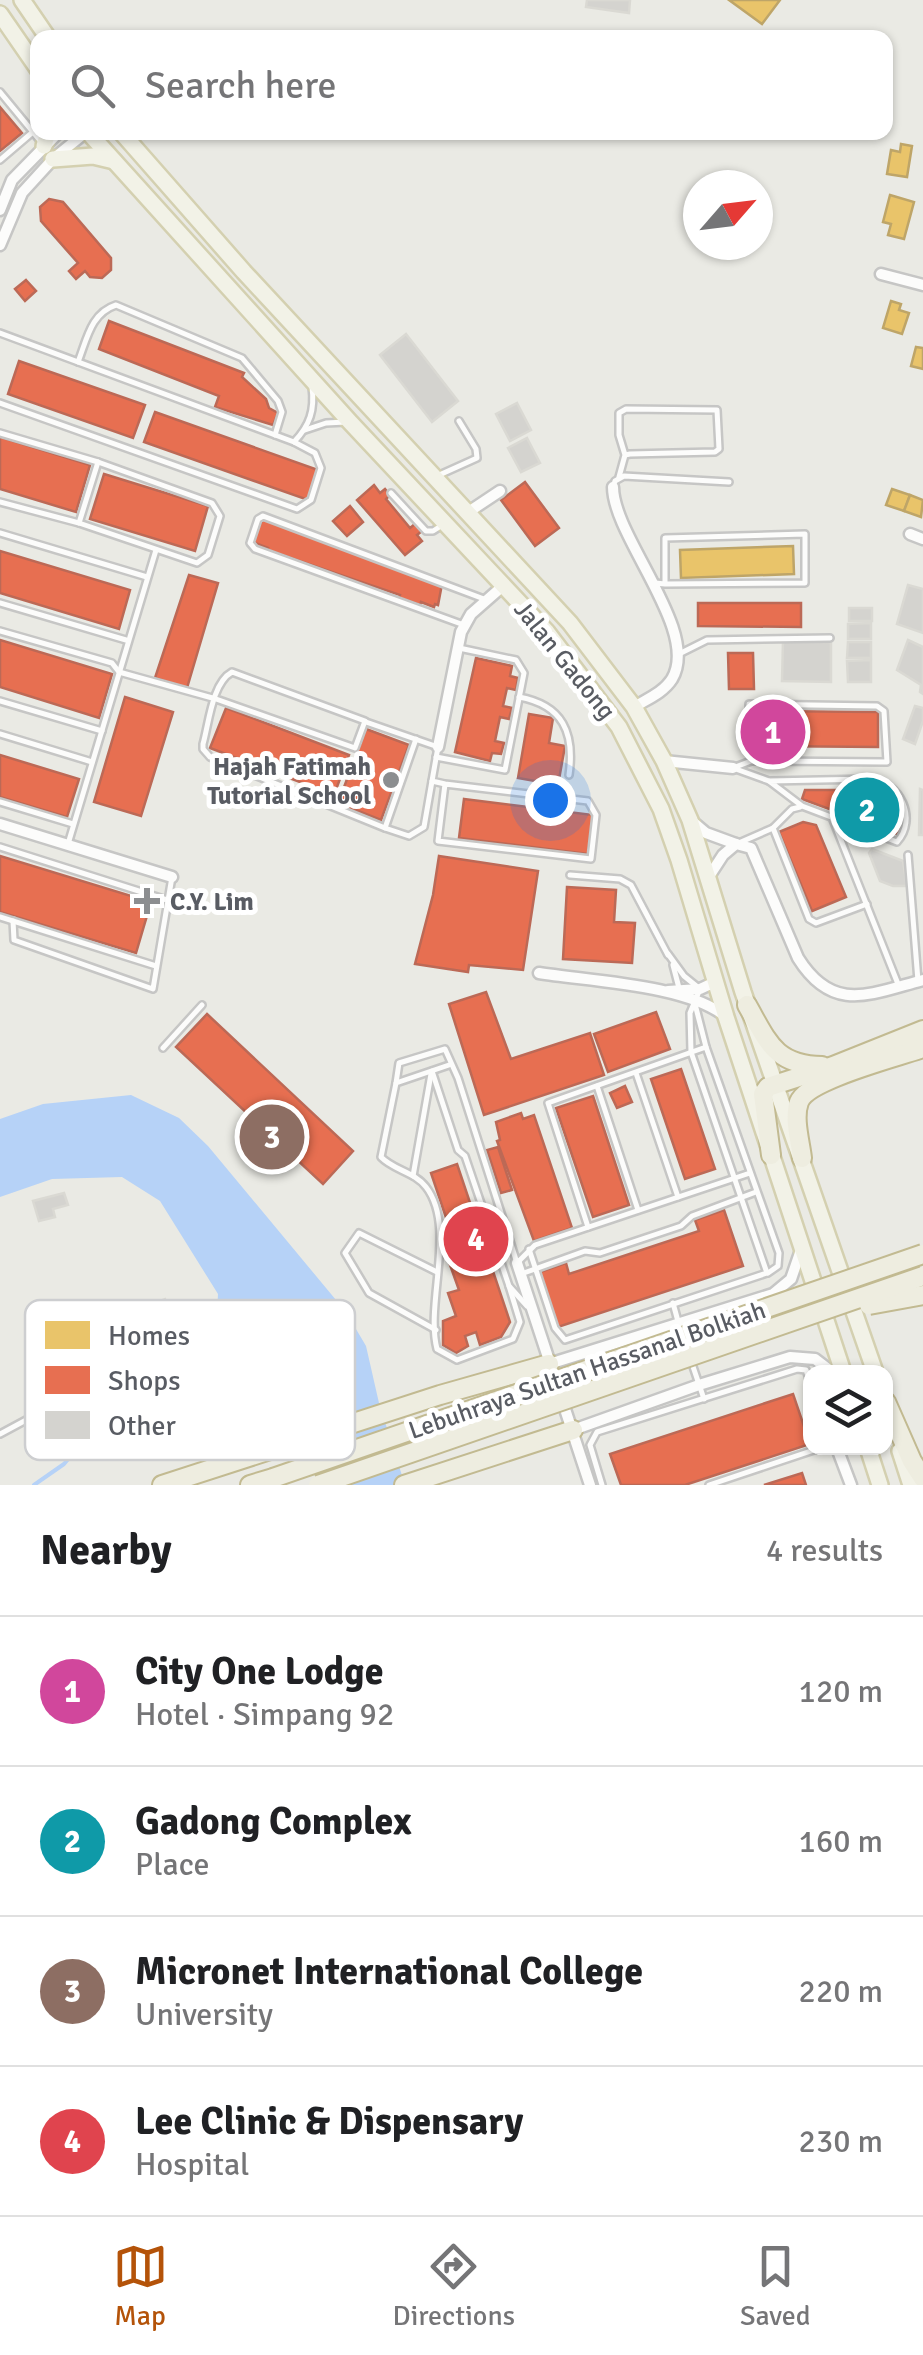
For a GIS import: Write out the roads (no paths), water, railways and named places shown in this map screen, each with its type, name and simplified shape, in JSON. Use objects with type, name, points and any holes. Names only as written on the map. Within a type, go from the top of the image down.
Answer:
[{"type":"highway","points":[[747,1006],[781,1057],[805,1066],[833,1066]]},
{"type":"highway","points":[[772,1155],[763,1094],[775,1084],[923,1030]]},
{"type":"highway","points":[[802,1158],[797,1115],[804,1095],[820,1084],[923,1048]]},
{"type":"highway","name":"Lebuhraya Sultan Hassanal Bolkiah","points":[[355,1449],[923,1254]]},
{"type":"highway","name":"Lebuhraya Sultan Hassanal Bolkiah","points":[[318,1485],[923,1276]]},
{"type":"highway","points":[[808,1317],[923,1295]]},
{"type":"highway","points":[[355,1423],[549,1364]]},
{"type":"highway","points":[[893,1419],[923,1478]]},
{"type":"highway","points":[[404,1485],[573,1430]]},
{"type":"highway","points":[[162,1485],[240,1460]]},
{"type":"highway","name":"Lebuhraya Sultan Hassanal Bolkiah","points":[[250,1485],[324,1460]]},
{"type":"main road","points":[[22,0],[43,30]]},
{"type":"main road","points":[[0,14],[30,57]]},
{"type":"main road","name":"Jalan Gadong","points":[[94,140],[570,658],[626,741],[661,809],[708,986],[726,1017],[840,1365]]},
{"type":"main road","name":"Jalan Gadong","points":[[129,140],[244,272],[570,622],[634,707],[690,820],[747,1006],[873,1365]]},
{"type":"main road","points":[[45,142],[114,161]]},
{"type":"main road","points":[[244,272],[244,304]]},
{"type":"main road","points":[[893,1426],[911,1485]]},
{"type":"main road","points":[[870,1455],[880,1485]]},
{"type":"street","points":[[0,210],[12,180],[45,142]]},
{"type":"street","points":[[0,245],[45,142]]},
{"type":"street","points":[[881,274],[923,285]]},
{"type":"street","points":[[616,482],[618,516],[660,583],[677,655],[671,680],[659,693],[634,707]]},
{"type":"street","points":[[466,512],[500,491]]},
{"type":"street","points":[[910,534],[923,539]]},
{"type":"street","points":[[437,752],[464,625],[504,585]]},
{"type":"street","points":[[664,761],[732,768]]},
{"type":"street","points":[[690,820],[706,834],[756,853],[798,958],[818,984],[844,996],[859,997],[921,981]]},
{"type":"street","points":[[0,824],[172,877]]},
{"type":"street","points":[[708,878],[724,854],[737,844]]},
{"type":"street","points":[[539,973],[673,991],[708,986]]},
{"type":"street","points":[[673,991],[715,1008],[726,1017]]},
{"type":"street","points":[[549,1364],[679,1326],[784,1288],[802,1249]]},
{"type":"street","points":[[519,1268],[590,1485]]},
{"type":"street","points":[[573,1430],[699,1385],[790,1358],[815,1359],[823,1365]]},
{"type":"street","points":[[839,1455],[850,1485]]},
{"type":"lane","points":[[0,92],[30,125]]},
{"type":"lane","points":[[0,160],[45,142]]},
{"type":"lane","points":[[78,362],[96,317],[116,305],[242,358],[278,401],[282,412],[275,434]]},
{"type":"lane","points":[[0,333],[275,434],[315,454],[321,468],[311,500],[297,509],[0,404]]},
{"type":"lane","points":[[294,442],[305,430],[315,408],[312,379]]},
{"type":"lane","points":[[625,455],[715,452],[718,410],[626,409],[618,413],[625,455],[616,482],[729,482]]},
{"type":"lane","points":[[434,477],[477,458],[476,449],[458,420]]},
{"type":"lane","points":[[305,430],[326,423],[350,422]]},
{"type":"lane","points":[[0,433],[98,462],[212,503],[220,516],[204,561],[198,563],[79,523],[0,502]]},
{"type":"lane","points":[[79,523],[98,462]]},
{"type":"lane","points":[[391,493],[426,532],[445,523]]},
{"type":"lane","points":[[464,625],[255,549],[250,543],[258,518],[263,516],[486,600]]},
{"type":"lane","points":[[0,533],[147,576]]},
{"type":"lane","points":[[805,534],[805,583],[660,583],[665,538],[805,534]]},
{"type":"lane","points":[[68,845],[156,550]]},
{"type":"lane","points":[[0,602],[127,640]]},
{"type":"lane","points":[[0,631],[112,663],[119,672],[216,698],[355,748],[365,722]]},
{"type":"lane","points":[[677,655],[707,640],[830,638]]},
{"type":"lane","points":[[437,752],[424,826],[408,836],[206,754],[204,744],[222,679],[228,672],[235,672],[416,739],[437,752],[505,770],[524,672],[516,660],[458,648]]},
{"type":"lane","points":[[519,698],[547,704],[565,728],[572,745],[569,775]]},
{"type":"lane","points":[[0,701],[102,731]]},
{"type":"lane","points":[[732,768],[751,762],[887,762],[884,711],[877,706],[749,704],[751,762]]},
{"type":"lane","points":[[0,734],[92,762]]},
{"type":"lane","points":[[385,828],[416,739]]},
{"type":"lane","points":[[732,768],[770,781],[802,806],[833,820],[897,842],[903,836],[906,824],[898,791],[880,780],[770,781]]},
{"type":"lane","points":[[432,782],[588,800],[596,815],[591,859],[438,840],[445,784]]},
{"type":"lane","points":[[0,802],[73,824]]},
{"type":"lane","points":[[737,844],[772,828],[792,809],[802,806]]},
{"type":"lane","points":[[833,820],[900,987]]},
{"type":"lane","points":[[772,828],[809,919],[816,923],[866,904]]},
{"type":"lane","points":[[0,847],[167,900]]},
{"type":"lane","points":[[908,855],[921,981]]},
{"type":"lane","points":[[570,876],[620,879],[631,885],[684,976],[708,986],[694,1001],[690,1013],[691,1052],[767,1273]]},
{"type":"lane","points":[[13,922],[14,940],[153,989],[172,877]]},
{"type":"lane","points":[[0,918],[156,966]]},
{"type":"lane","points":[[668,954],[673,991]]},
{"type":"lane","points":[[529,1249],[556,1328],[565,1340],[767,1273],[778,1266],[780,1260],[706,1047],[694,1001]]},
{"type":"lane","points":[[163,1048],[202,1005]]},
{"type":"lane","points":[[588,1227],[548,1103],[706,1047]]},
{"type":"lane","points":[[432,1071],[458,1150],[465,1156],[520,1322],[508,1344],[457,1360],[437,1349],[438,1218],[426,1187],[381,1157],[400,1063],[444,1049],[458,1078],[519,1268]]},
{"type":"lane","points":[[396,1083],[450,1065]]},
{"type":"lane","points":[[412,1176],[432,1071]]},
{"type":"lane","points":[[636,1072],[678,1197]]},
{"type":"lane","points":[[597,1086],[638,1210]]},
{"type":"lane","points":[[519,1268],[529,1249],[750,1173]]},
{"type":"lane","points":[[519,1268],[536,1268],[585,1251],[600,1253],[682,1226],[692,1216],[757,1192]]},
{"type":"lane","points":[[436,1330],[368,1294],[345,1253],[359,1233],[437,1272]]},
{"type":"lane","points":[[509,1286],[532,1311]]},
{"type":"lane","points":[[673,1303],[704,1399]]},
{"type":"lane","points":[[602,1485],[590,1444],[597,1432],[803,1370]]},
{"type":"lane","points":[[0,1434],[25,1421]]},
{"type":"lane","points":[[709,1485],[803,1454]]},
{"type":"water","points":[[131,1095],[179,1118],[208,1146],[336,1300],[218,1300],[218,1294],[160,1201],[122,1177],[52,1179],[0,1197],[0,1119],[43,1104]]},
{"type":"water","points":[[355,1327],[366,1346],[405,1485],[321,1485],[313,1460],[355,1460]]},
{"type":"waterway","points":[[34,1485],[67,1460]]},
{"type":"place","name":"City One Lodge","points":[[773,732]]},
{"type":"place","name":"Hajah Fatimah Tutorial School","points":[[391,780]]},
{"type":"place","name":"Gadong Complex","points":[[867,810]]},
{"type":"place","name":"C.Y. Lim","points":[[147,901]]},
{"type":"place","name":"Micronet International College","points":[[272,1137]]},
{"type":"place","name":"Lee Clinic & Dispensary","points":[[476,1239]]}]
